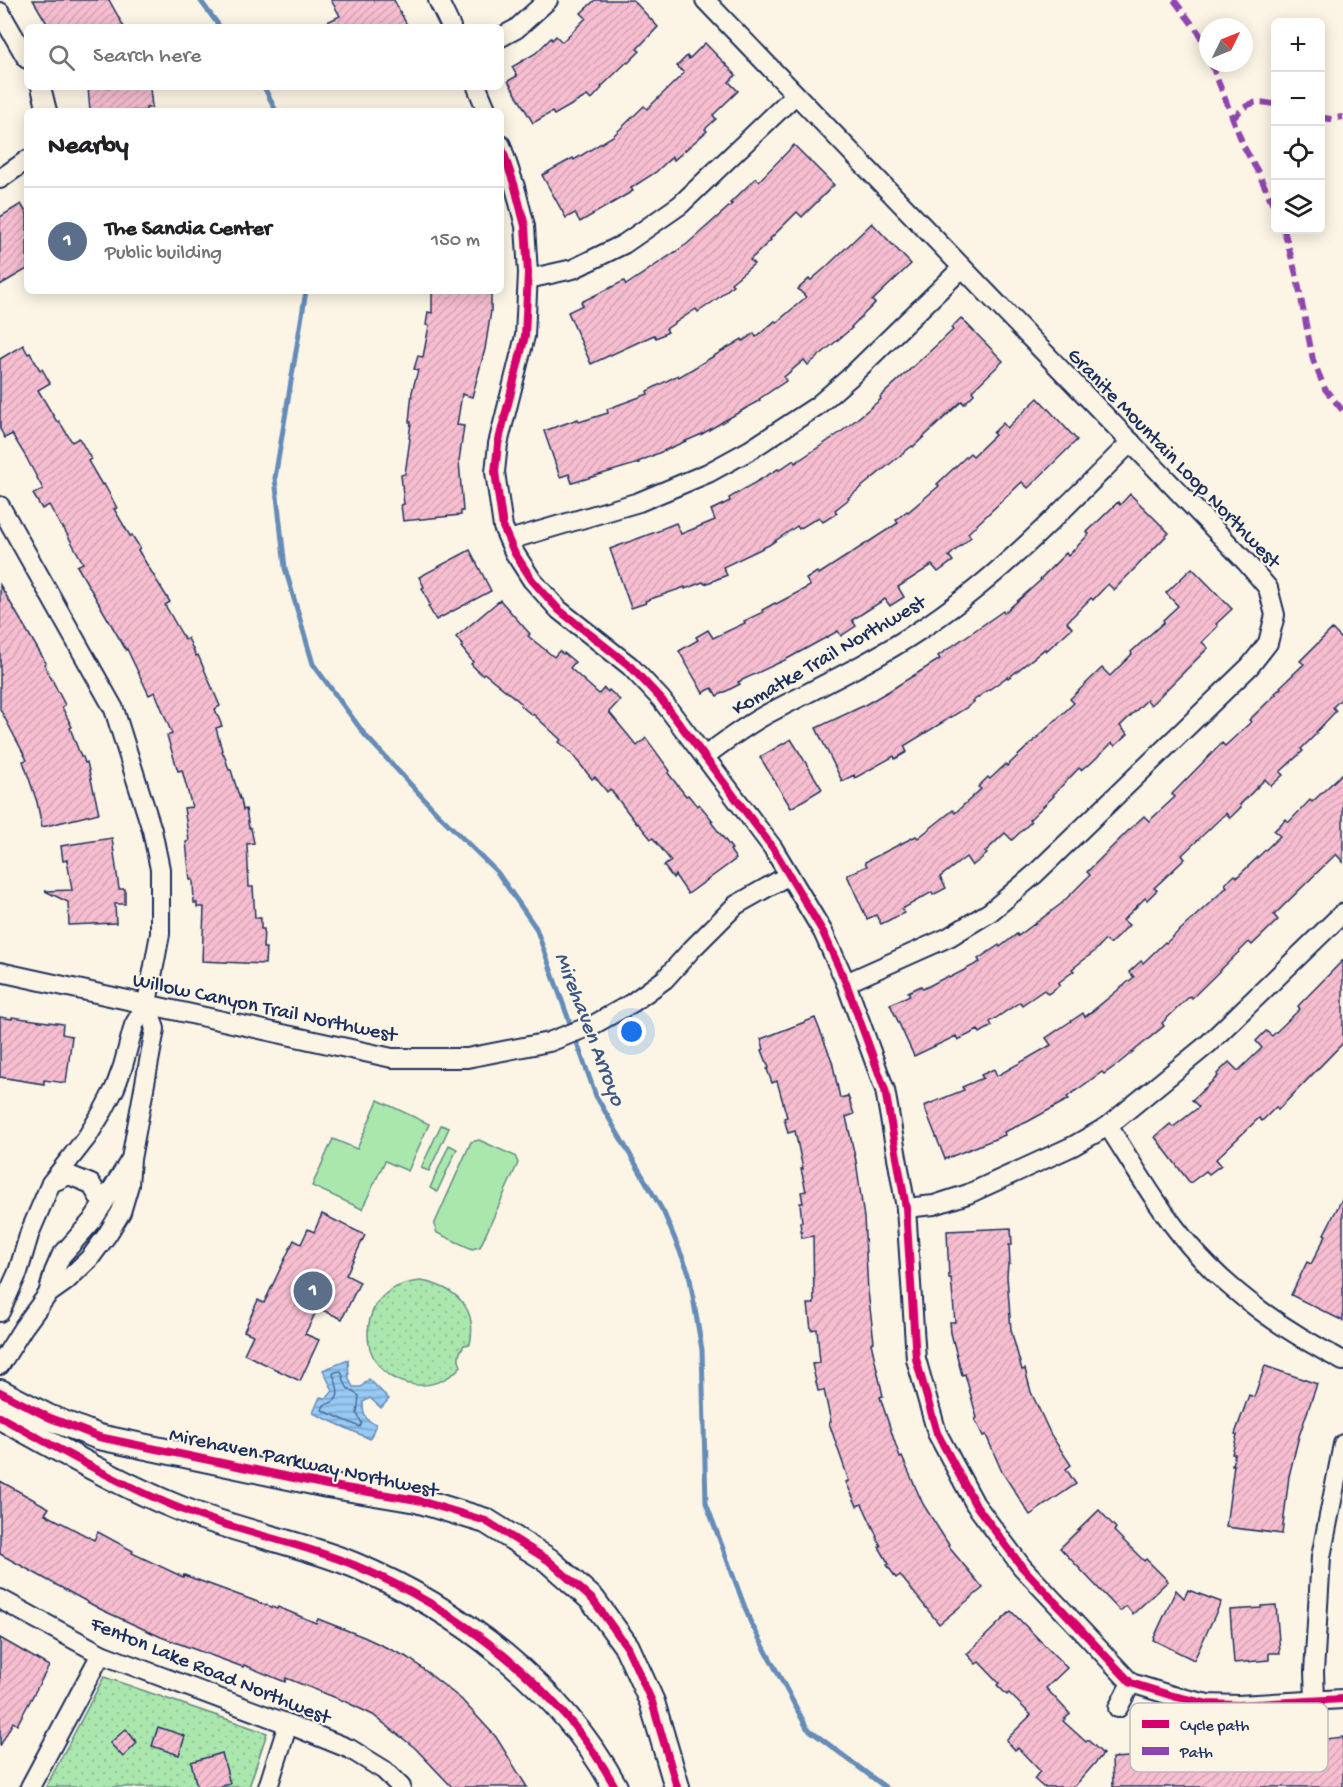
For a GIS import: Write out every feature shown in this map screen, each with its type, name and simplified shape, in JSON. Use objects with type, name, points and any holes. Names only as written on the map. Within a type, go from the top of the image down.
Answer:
[{"type":"street","points":[[438,0],[450,24]]},
{"type":"street","points":[[504,35],[516,29],[548,0]]},
{"type":"street","name":"Granite Mountain Loop Northwest","points":[[705,0],[1246,562],[1268,588],[1275,615],[1268,643],[1250,666],[1035,874],[990,912],[949,937],[846,983]]},
{"type":"street","points":[[0,12],[24,54]]},
{"type":"street","points":[[42,90],[46,108]]},
{"type":"street","points":[[478,90],[486,108]]},
{"type":"street","points":[[528,279],[573,268],[624,244],[659,221],[680,205],[795,95]]},
{"type":"street","points":[[504,154],[525,226],[528,279],[525,336],[498,444],[495,472],[503,527],[514,552],[532,580],[559,610],[630,666],[661,699],[773,848],[823,932],[846,983],[885,1089],[906,1208],[916,1359],[937,1433],[975,1504],[1022,1567],[1131,1683],[1204,1703]]},
{"type":"street","points":[[0,179],[24,162]]},
{"type":"street","points":[[509,540],[639,502],[708,473],[750,450],[817,406],[963,268]]},
{"type":"street","name":"Komatke Trail Northwest","points":[[705,756],[768,713],[864,664],[922,629],[963,599],[1030,542],[1131,442]]},
{"type":"street","points":[[0,506],[114,709],[152,830],[160,869],[160,934],[147,1003],[134,1025],[123,1066],[111,1096],[87,1137],[51,1183],[30,1232],[18,1272],[0,1311]]},
{"type":"street","name":"Willow Canyon Trail Northwest","points":[[0,972],[392,1058],[467,1058],[549,1042],[593,1025],[632,1003],[665,979],[692,948],[736,905],[789,875]]},
{"type":"street","points":[[906,1208],[934,1205],[968,1194],[1073,1146],[1107,1126],[1208,1044],[1343,914]]},
{"type":"street","points":[[0,1365],[48,1294],[65,1282],[90,1258],[121,1212],[129,1185],[131,1159],[155,1029],[147,1003]]},
{"type":"street","points":[[1107,1126],[1190,1246],[1219,1276],[1256,1309],[1343,1361]]},
{"type":"street","points":[[48,1294],[61,1256],[92,1221],[131,1159]]},
{"type":"street","points":[[51,1183],[69,1175],[91,1184],[103,1204]]},
{"type":"street","name":"Mirehaven Parkway Northwest","points":[[0,1392],[48,1417],[99,1437],[327,1485],[417,1500],[486,1521],[548,1560],[593,1600],[627,1647],[652,1702],[677,1787]]},
{"type":"street","points":[[0,1417],[140,1492],[184,1510],[353,1565],[400,1587],[457,1621],[501,1653],[545,1693],[580,1734],[615,1787]]},
{"type":"street","points":[[1315,1700],[1314,1672],[1321,1557],[1343,1444]]},
{"type":"street","name":"Fenton Lake Road Northwest","points":[[0,1599],[101,1654],[350,1749],[384,1770],[402,1787]]},
{"type":"street","points":[[30,1787],[101,1654]]},
{"type":"street","points":[[1118,1707],[1131,1683]]},
{"type":"street","points":[[1269,1703],[1343,1699]]},
{"type":"street","points":[[268,1787],[288,1724]]},
{"type":"green space","points":[[378,1100],[429,1124],[408,1171],[385,1161],[362,1209],[312,1186],[333,1139],[357,1149]]},
{"type":"green space","points":[[441,1125],[449,1128],[429,1171],[421,1168]]},
{"type":"green space","points":[[479,1140],[515,1156],[518,1163],[480,1247],[472,1249],[437,1233],[434,1225],[471,1142]]},
{"type":"green space","points":[[449,1145],[457,1149],[437,1192],[430,1188]]},
{"type":"green space","points":[[421,1281],[444,1288],[454,1294],[467,1309],[472,1331],[470,1344],[464,1345],[460,1353],[461,1366],[452,1375],[441,1381],[418,1385],[407,1384],[385,1373],[372,1354],[368,1334],[372,1314],[376,1304],[383,1296],[398,1286]]},
{"type":"green space","points":[[104,1677],[267,1733],[249,1787],[46,1787]]},
{"type":"water","points":[[348,1360],[349,1379],[353,1387],[361,1387],[369,1379],[389,1399],[381,1408],[370,1398],[363,1402],[365,1416],[376,1424],[370,1439],[313,1413],[320,1397],[327,1398],[333,1391],[323,1370]]},
{"type":"building","points":[[33,0],[109,0],[122,24],[47,24]]},
{"type":"building","points":[[331,0],[394,0],[406,24],[323,24],[340,16]]},
{"type":"building","points":[[595,0],[633,0],[658,27],[637,49],[640,51],[601,87],[591,100],[587,96],[554,115],[552,112],[533,123],[508,81],[517,76],[512,67],[536,53],[551,38],[552,40],[556,36],[562,42],[586,18],[581,13]]},
{"type":"building","points":[[705,43],[736,75],[729,82],[738,91],[713,115],[716,119],[705,129],[707,131],[674,160],[672,157],[656,172],[631,188],[633,191],[580,222],[575,213],[566,218],[542,175],[573,158],[574,160],[613,136],[644,106],[647,109],[684,73],[677,66],[687,56],[689,59]]},
{"type":"building","points":[[88,90],[150,90],[152,107],[90,108]]},
{"type":"building","points":[[794,145],[834,185],[802,217],[797,212],[750,260],[754,264],[731,283],[733,285],[717,299],[698,312],[696,309],[666,329],[668,332],[656,338],[654,335],[591,364],[568,312],[583,305],[581,302],[624,281],[626,285],[687,244],[732,204],[730,203],[756,178],[759,181]]},
{"type":"building","points":[[21,204],[24,209],[24,271],[0,285],[0,217]]},
{"type":"building","points":[[872,223],[911,264],[872,301],[875,303],[852,328],[808,365],[804,360],[784,377],[786,381],[760,400],[702,434],[639,463],[572,483],[569,474],[560,477],[544,431],[578,419],[579,422],[608,413],[607,409],[648,394],[647,391],[678,375],[679,377],[742,339],[743,341],[754,333],[756,337],[806,297],[798,289],[825,268]]},
{"type":"building","points":[[432,294],[491,294],[491,311],[485,349],[472,397],[462,394],[457,425],[464,426],[459,461],[463,511],[461,515],[403,521],[401,475],[405,474],[410,439],[412,392],[418,370],[414,369],[418,356],[423,357],[429,326],[426,325],[428,312],[432,313]]},
{"type":"building","points":[[961,318],[1003,361],[972,391],[974,394],[964,404],[962,401],[913,447],[848,498],[835,510],[837,513],[823,522],[819,517],[799,529],[797,526],[769,545],[723,567],[727,575],[705,584],[703,582],[685,589],[685,587],[631,608],[610,549],[676,523],[681,534],[715,520],[711,510],[730,501],[729,498],[794,460],[795,463],[841,432],[881,399],[880,397],[953,330],[951,328]]},
{"type":"building","points":[[23,345],[50,383],[38,390],[72,442],[79,438],[91,459],[88,461],[117,508],[114,509],[140,548],[138,550],[170,602],[165,605],[185,640],[188,638],[196,656],[198,655],[220,706],[215,709],[222,726],[216,728],[243,810],[246,809],[254,843],[247,844],[249,887],[253,887],[255,918],[261,918],[261,929],[264,929],[265,964],[202,961],[204,907],[197,907],[197,903],[194,903],[193,880],[190,880],[186,842],[189,841],[184,808],[192,807],[182,770],[178,771],[167,736],[172,734],[155,692],[149,695],[127,649],[77,566],[83,563],[63,527],[49,505],[42,509],[33,494],[43,489],[26,457],[12,434],[5,438],[0,429],[0,359]]},
{"type":"building","points":[[1038,398],[1077,440],[1028,488],[1022,482],[968,533],[971,537],[949,556],[953,561],[938,572],[932,565],[898,587],[904,597],[890,606],[885,599],[852,620],[856,626],[841,636],[838,631],[738,682],[740,684],[717,696],[712,688],[703,693],[679,651],[698,640],[696,637],[708,630],[713,638],[745,623],[744,621],[763,612],[762,610],[810,586],[806,579],[817,572],[819,574],[898,523],[896,520],[939,486],[937,484],[970,453],[973,456],[995,435],[993,433],[1003,423],[1007,428]]},
{"type":"building","points":[[1130,494],[1169,533],[1114,590],[1108,584],[1067,622],[1072,628],[1046,651],[1045,649],[966,708],[904,746],[907,752],[895,759],[894,756],[855,778],[854,775],[842,781],[816,728],[889,691],[940,659],[938,656],[1003,611],[1004,613],[1041,580],[1066,553],[1068,556],[1089,534],[1087,532],[1118,502],[1120,505]]},
{"type":"building","points":[[470,550],[491,591],[436,620],[428,606],[430,605],[419,577]]},
{"type":"building","points":[[1192,568],[1232,609],[1202,642],[1208,648],[1151,705],[1147,700],[1120,726],[1128,734],[1115,746],[1112,743],[1088,766],[1081,770],[1079,768],[1012,840],[1005,833],[985,852],[987,854],[972,866],[966,857],[940,877],[946,888],[933,895],[932,892],[902,909],[904,913],[881,924],[876,915],[867,919],[847,875],[867,866],[865,862],[916,836],[918,838],[953,810],[955,813],[981,789],[978,787],[988,777],[990,779],[1006,764],[1007,766],[1074,703],[1070,699],[1102,668],[1110,676],[1178,606],[1166,593]]},
{"type":"building","points":[[0,585],[46,663],[44,664],[65,705],[62,707],[72,727],[70,728],[81,757],[85,763],[87,762],[99,813],[42,827],[37,802],[23,761],[27,760],[0,709]]},
{"type":"building","points":[[500,600],[530,634],[528,636],[554,657],[559,651],[564,653],[575,662],[570,668],[599,694],[604,688],[620,700],[609,712],[637,746],[646,738],[686,796],[688,795],[697,806],[699,804],[713,821],[711,822],[732,849],[730,850],[736,859],[688,894],[675,875],[673,878],[664,866],[671,861],[653,838],[651,839],[637,824],[610,789],[607,792],[595,777],[592,779],[559,742],[561,740],[520,705],[521,703],[484,673],[482,675],[471,664],[473,662],[456,637]]},
{"type":"building","points":[[1332,629],[1343,640],[1343,697],[1333,707],[1336,711],[1301,749],[1303,751],[1280,772],[1283,775],[1271,786],[1265,779],[1230,818],[1226,813],[1182,855],[1185,859],[1154,888],[1157,890],[1147,900],[1145,898],[1123,920],[1129,925],[1110,944],[1105,940],[1072,969],[1074,971],[1058,983],[1060,985],[1048,994],[1044,990],[1022,1005],[1020,1002],[990,1022],[992,1026],[980,1033],[978,1030],[958,1040],[956,1036],[914,1056],[890,1004],[910,995],[908,992],[921,986],[923,989],[980,962],[978,959],[1017,934],[1018,936],[1061,904],[1090,875],[1087,872],[1132,827],[1144,816],[1149,821],[1175,797],[1172,794],[1222,743],[1225,746],[1251,722],[1249,720],[1304,664],[1300,661]]},
{"type":"building","points":[[791,739],[822,789],[791,808],[760,757]]},
{"type":"building","points":[[1343,773],[1343,862],[1336,854],[1274,915],[1278,920],[1252,945],[1249,942],[1192,998],[1190,996],[1162,1023],[1164,1026],[1118,1064],[1104,1074],[1102,1072],[1067,1097],[1069,1099],[1004,1132],[1005,1135],[945,1159],[924,1106],[964,1090],[962,1087],[983,1078],[981,1075],[994,1069],[997,1076],[1051,1045],[1046,1038],[1083,1013],[1085,1017],[1134,977],[1129,972],[1166,943],[1227,887],[1225,884],[1235,875],[1237,877],[1280,836],[1274,831],[1286,819],[1289,822],[1310,800],[1312,802]]},
{"type":"building","points":[[112,838],[119,889],[125,889],[125,904],[115,904],[116,923],[69,925],[68,902],[45,891],[72,890],[67,860],[63,861],[61,846]]},
{"type":"building","points":[[1343,960],[1343,1043],[1278,1110],[1276,1107],[1262,1121],[1259,1118],[1216,1159],[1221,1165],[1209,1174],[1206,1171],[1190,1183],[1155,1137],[1170,1124],[1173,1127],[1199,1107],[1192,1100],[1218,1076],[1217,1074],[1229,1062],[1238,1071],[1262,1048],[1256,1041],[1266,1031],[1272,1036],[1300,1009],[1298,1006]]},
{"type":"building","points":[[0,1017],[63,1024],[62,1034],[72,1036],[66,1083],[44,1080],[44,1084],[0,1077]]},
{"type":"building","points":[[815,1018],[832,1061],[840,1098],[848,1096],[854,1114],[846,1117],[856,1161],[864,1218],[868,1291],[874,1342],[871,1343],[883,1396],[880,1397],[900,1458],[902,1457],[923,1504],[948,1546],[983,1588],[939,1624],[900,1575],[896,1578],[887,1565],[889,1564],[879,1547],[881,1546],[862,1504],[857,1506],[846,1482],[849,1481],[829,1423],[831,1422],[824,1390],[818,1391],[812,1364],[820,1363],[817,1329],[811,1330],[808,1304],[814,1304],[813,1236],[802,1238],[800,1222],[802,1222],[800,1203],[803,1203],[801,1192],[806,1191],[801,1169],[803,1169],[795,1131],[788,1133],[784,1118],[787,1117],[777,1081],[772,1083],[761,1039]]},
{"type":"building","points":[[1343,1197],[1343,1321],[1291,1295],[1307,1262],[1311,1264]]},
{"type":"building","points":[[322,1214],[365,1235],[346,1275],[360,1282],[342,1319],[318,1308],[305,1334],[319,1340],[300,1381],[244,1354],[253,1335],[244,1331],[258,1300],[264,1303],[294,1240],[301,1244],[308,1229],[314,1232]]},
{"type":"building","points":[[1011,1228],[1012,1245],[1009,1245],[1010,1263],[1008,1263],[1007,1276],[1011,1330],[1022,1370],[1025,1369],[1031,1392],[1051,1435],[1071,1465],[1066,1469],[1076,1484],[1030,1515],[1002,1472],[986,1435],[983,1436],[975,1419],[977,1418],[965,1374],[962,1375],[950,1322],[955,1322],[951,1278],[949,1278],[947,1231]]},
{"type":"building","points":[[1265,1366],[1317,1384],[1299,1436],[1289,1476],[1282,1534],[1226,1527],[1235,1454],[1232,1454],[1237,1435],[1235,1434],[1249,1395],[1254,1397]]},
{"type":"building","points":[[0,1481],[49,1508],[45,1514],[94,1540],[98,1532],[133,1551],[132,1553],[183,1577],[184,1575],[277,1609],[278,1607],[316,1623],[318,1619],[409,1658],[461,1699],[496,1737],[527,1787],[452,1787],[415,1748],[373,1715],[286,1678],[285,1682],[244,1665],[243,1667],[161,1637],[102,1610],[0,1554]]},
{"type":"building","points":[[1099,1510],[1116,1528],[1114,1531],[1168,1581],[1133,1614],[1126,1606],[1120,1611],[1060,1548]]},
{"type":"building","points":[[1176,1590],[1184,1598],[1188,1590],[1221,1602],[1194,1660],[1153,1640]]},
{"type":"building","points":[[1276,1605],[1280,1653],[1269,1653],[1269,1660],[1234,1663],[1230,1610]]},
{"type":"building","points":[[1011,1611],[1067,1668],[1046,1688],[1070,1714],[1063,1721],[1103,1754],[1074,1787],[1043,1787],[1034,1779],[1040,1771],[1018,1748],[1015,1750],[1006,1740],[1031,1715],[1009,1693],[1007,1695],[997,1685],[999,1683],[979,1662],[976,1664],[967,1654]]},
{"type":"building","points":[[0,1638],[49,1666],[17,1725],[13,1722],[0,1746]]},
{"type":"building","points":[[158,1727],[185,1736],[179,1755],[152,1746]]},
{"type":"building","points":[[126,1729],[137,1743],[123,1757],[110,1743]]},
{"type":"building","points":[[1343,1737],[1343,1787],[1113,1787],[1112,1758],[1130,1757],[1130,1772],[1328,1772],[1328,1739]]},
{"type":"building","points":[[222,1753],[230,1784],[219,1787],[197,1787],[191,1762]]},
{"type":"waterway","name":"Mirehaven Arroyo","points":[[200,0],[218,24]]},
{"type":"waterway","name":"Mirehaven Arroyo","points":[[266,90],[274,108]]},
{"type":"waterway","name":"Mirehaven Arroyo","points":[[306,294],[275,478],[285,568],[313,664],[365,735],[437,813],[497,872],[536,928],[596,1096],[664,1213],[689,1273],[702,1350],[706,1503],[750,1621],[807,1728],[885,1787]]},
{"type":"marked path","points":[[1174,0],[1199,33]]},
{"type":"marked path","points":[[1215,72],[1244,147],[1271,200]]},
{"type":"marked path","points":[[1232,120],[1246,106],[1256,102],[1271,104]]},
{"type":"marked path","points":[[1325,118],[1343,117]]},
{"type":"marked path","points":[[1285,234],[1297,278],[1313,360],[1325,389],[1343,411]]},
{"type":"cycle path","points":[[504,154],[525,226],[528,273],[525,336],[498,444],[495,472],[503,527],[514,552],[532,580],[559,610],[630,666],[661,699],[773,848],[823,932],[846,983],[885,1090],[906,1208],[916,1359],[937,1433],[975,1504],[1022,1567],[1131,1683],[1204,1703]]},
{"type":"cycle path","points":[[0,1392],[48,1417],[99,1437],[327,1485],[417,1500],[486,1521],[548,1560],[593,1600],[627,1647],[652,1702],[677,1787]]},
{"type":"cycle path","points":[[0,1417],[89,1466],[158,1499],[202,1517],[354,1565],[431,1604],[468,1628],[536,1684],[566,1716],[593,1751],[615,1787]]},
{"type":"cycle path","points":[[1273,1703],[1343,1699]]},
{"type":"place","name":"The Sandia Center","points":[[313,1291]]}]
